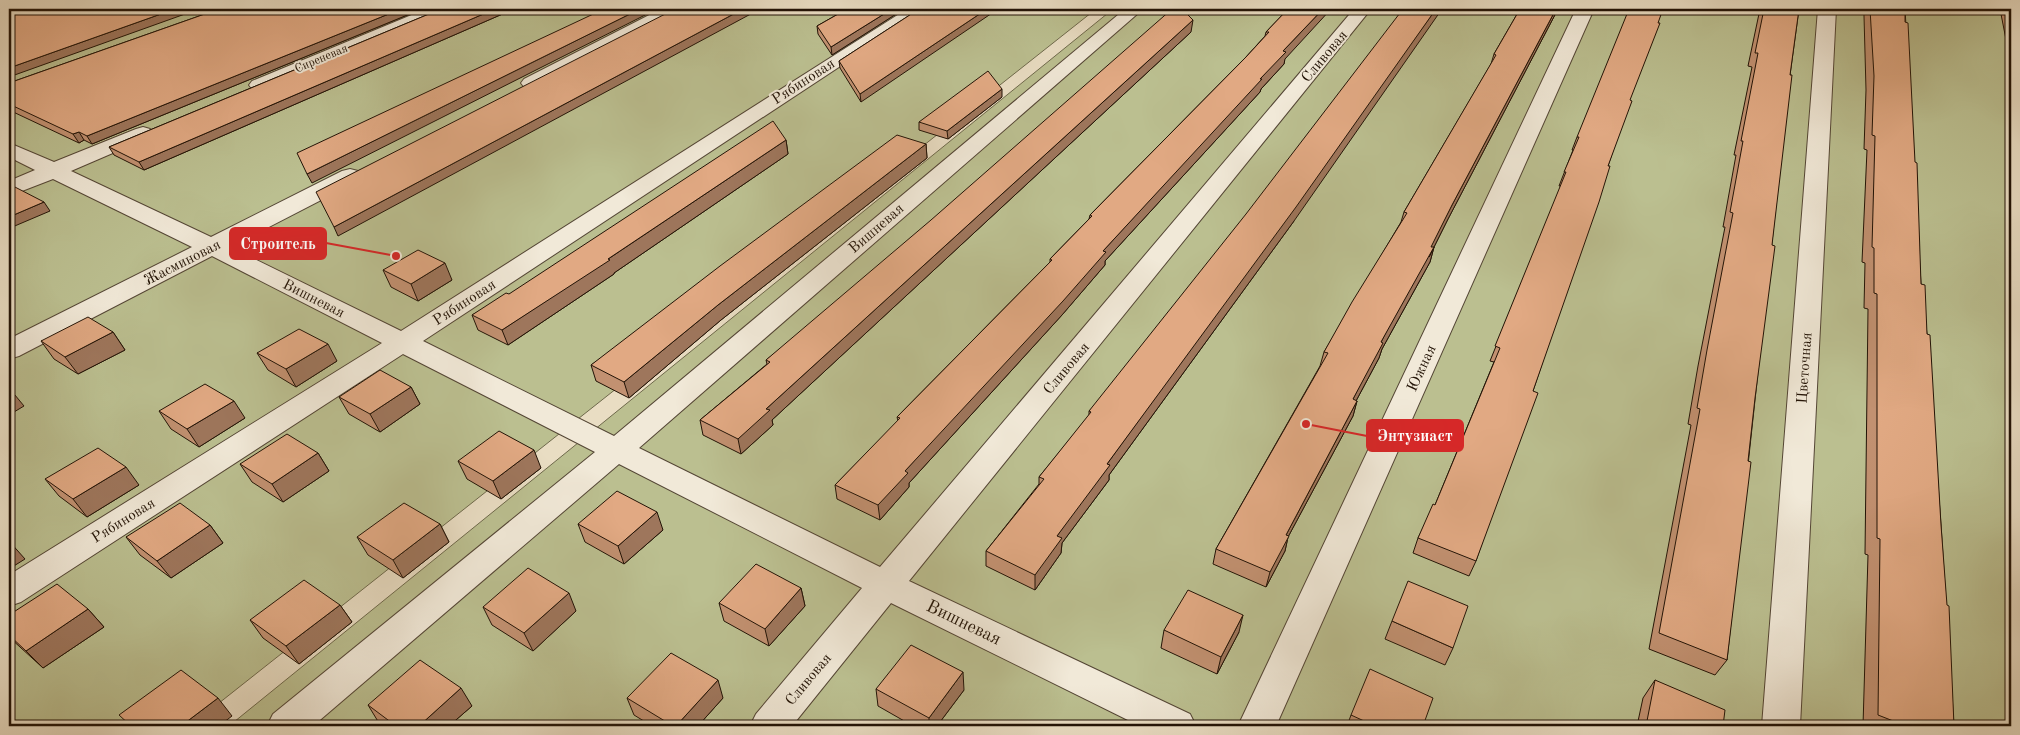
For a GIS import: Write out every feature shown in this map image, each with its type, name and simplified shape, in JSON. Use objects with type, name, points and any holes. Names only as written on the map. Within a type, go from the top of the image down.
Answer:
[{"type":"street","name":"Сиреневая","points":[[237,94],[440,9]]},
{"type":"street","points":[[514,91],[674,9]]},
{"type":"street","name":"Рябиновая","points":[[9,592],[402,342],[918,9]]},
{"type":"street","name":"Вишневая","points":[[286,726],[618,449],[1135,9]]},
{"type":"street","name":"Сливовая","points":[[769,726],[1363,9]]},
{"type":"street","name":"Южная","points":[[1256,726],[1585,9]]},
{"type":"street","name":"Цветочная","points":[[1781,726],[1827,9]]},
{"type":"street","points":[[9,190],[164,124]]},
{"type":"street","name":"Вишневая","points":[[9,149],[212,247],[886,584],[1177,726]]},
{"type":"street","name":"Жасминовая","points":[[9,350],[372,164]]},
{"type":"green space","points":[[9,9],[1096,9],[190,726],[9,726]]},
{"type":"green space","points":[[1113,9],[2011,9],[2011,726],[229,726]]},
{"type":"building","points":[[9,9],[175,9],[9,68]]},
{"type":"building","points":[[219,9],[401,9],[87,136],[79,132],[73,134],[9,104],[9,83]]},
{"type":"building","points":[[441,9],[495,9],[139,162],[109,147]]},
{"type":"building","points":[[604,9],[640,9],[307,174],[297,153]]},
{"type":"building","points":[[675,9],[743,9],[334,227],[316,192]]},
{"type":"building","points":[[847,9],[892,9],[831,47],[817,26]]},
{"type":"building","points":[[919,9],[987,9],[860,94],[839,61]]},
{"type":"building","points":[[1172,9],[1182,9],[1193,20],[766,409],[770,410],[738,439],[700,420],[770,362],[766,360],[931,220]]},
{"type":"building","points":[[1288,9],[1323,9],[1283,51],[1286,52],[1260,79],[1262,79],[1103,251],[1106,252],[1063,301],[905,471],[908,473],[878,505],[835,485],[900,418],[897,417],[1052,260],[1050,259],[1092,216],[1090,215],[1246,57]]},
{"type":"building","points":[[1403,9],[1436,9],[1296,207],[1107,464],[1110,465],[1057,536],[1062,538],[1035,575],[986,551],[1044,479],[1039,477],[1091,412],[1089,411],[1246,214]]},
{"type":"building","points":[[1520,9],[1556,9],[1452,205],[1431,247],[1434,247],[1381,342],[1383,343],[1353,399],[1357,401],[1286,535],[1289,536],[1270,572],[1216,549],[1328,353],[1324,352],[1352,302],[1407,213],[1404,212],[1496,55],[1494,54]]},
{"type":"building","points":[[1629,9],[1663,9],[1658,23],[1660,23],[1630,100],[1632,101],[1608,166],[1610,166],[1599,202],[1533,391],[1538,393],[1476,561],[1418,538],[1433,504],[1435,505],[1500,348],[1495,346],[1566,172],[1564,172],[1579,137],[1577,137]]},
{"type":"building","points":[[1764,9],[1799,9],[1772,245],[1775,246],[1755,398],[1748,461],[1751,462],[1727,660],[1659,633],[1700,409],[1697,408],[1707,350],[1733,213],[1730,212],[1758,53],[1755,53]]},
{"type":"building","points":[[1870,9],[1905,9],[1905,22],[1908,23],[1915,162],[1917,163],[1921,284],[1925,285],[1927,334],[1930,335],[1941,525],[1947,605],[1949,606],[1954,726],[1906,726],[1878,715],[1880,539],[1877,538],[1877,294],[1874,293],[1874,248],[1872,247],[1875,136],[1872,135],[1874,76]]},
{"type":"building","points":[[2008,9],[2011,9],[2011,24]]},
{"type":"building","points":[[988,71],[1002,89],[947,131],[919,122]]},
{"type":"building","points":[[773,121],[786,140],[608,259],[610,260],[502,330],[472,315],[506,293],[509,294]]},
{"type":"building","points":[[897,135],[926,144],[718,305],[624,382],[591,365],[720,266]]},
{"type":"building","points":[[13,186],[44,202],[9,217],[9,187]]},
{"type":"building","points":[[418,250],[445,263],[411,284],[383,270]]},
{"type":"building","points":[[88,317],[113,332],[65,357],[41,341]]},
{"type":"building","points":[[299,329],[328,344],[286,369],[257,353]]},
{"type":"building","points":[[380,370],[411,387],[370,414],[339,397]]},
{"type":"building","points":[[205,384],[234,401],[187,429],[159,411]]},
{"type":"building","points":[[499,431],[534,450],[493,481],[458,461]]},
{"type":"building","points":[[287,434],[318,453],[272,484],[240,464]]},
{"type":"building","points":[[98,448],[126,467],[73,499],[45,479]]},
{"type":"building","points":[[617,491],[657,512],[618,546],[578,524]]},
{"type":"building","points":[[180,503],[210,525],[157,561],[126,537]]},
{"type":"building","points":[[404,503],[440,524],[393,560],[357,537]]},
{"type":"building","points":[[756,564],[801,588],[765,629],[719,603]]},
{"type":"building","points":[[528,568],[569,593],[524,633],[483,607]]},
{"type":"building","points":[[304,580],[340,605],[286,646],[250,620]]},
{"type":"building","points":[[1408,581],[1468,606],[1453,648],[1392,621]]},
{"type":"building","points":[[57,584],[88,609],[26,651],[9,635],[9,615]]},
{"type":"building","points":[[1188,590],[1243,615],[1221,657],[1164,630]]},
{"type":"building","points":[[911,645],[963,672],[929,718],[876,689]]},
{"type":"building","points":[[671,653],[718,680],[676,726],[627,698]]},
{"type":"building","points":[[420,660],[461,688],[419,726],[396,726],[368,705]]},
{"type":"building","points":[[1370,669],[1433,698],[1423,726],[1375,726],[1351,715]]},
{"type":"building","points":[[181,670],[218,698],[181,726],[131,726],[119,715]]},
{"type":"building","points":[[1655,680],[1725,710],[1723,726],[1646,726]]},
{"type":"place","name":"Строитель","points":[[396,256]]},
{"type":"place","name":"Энтузиаст","points":[[1306,424]]}]
